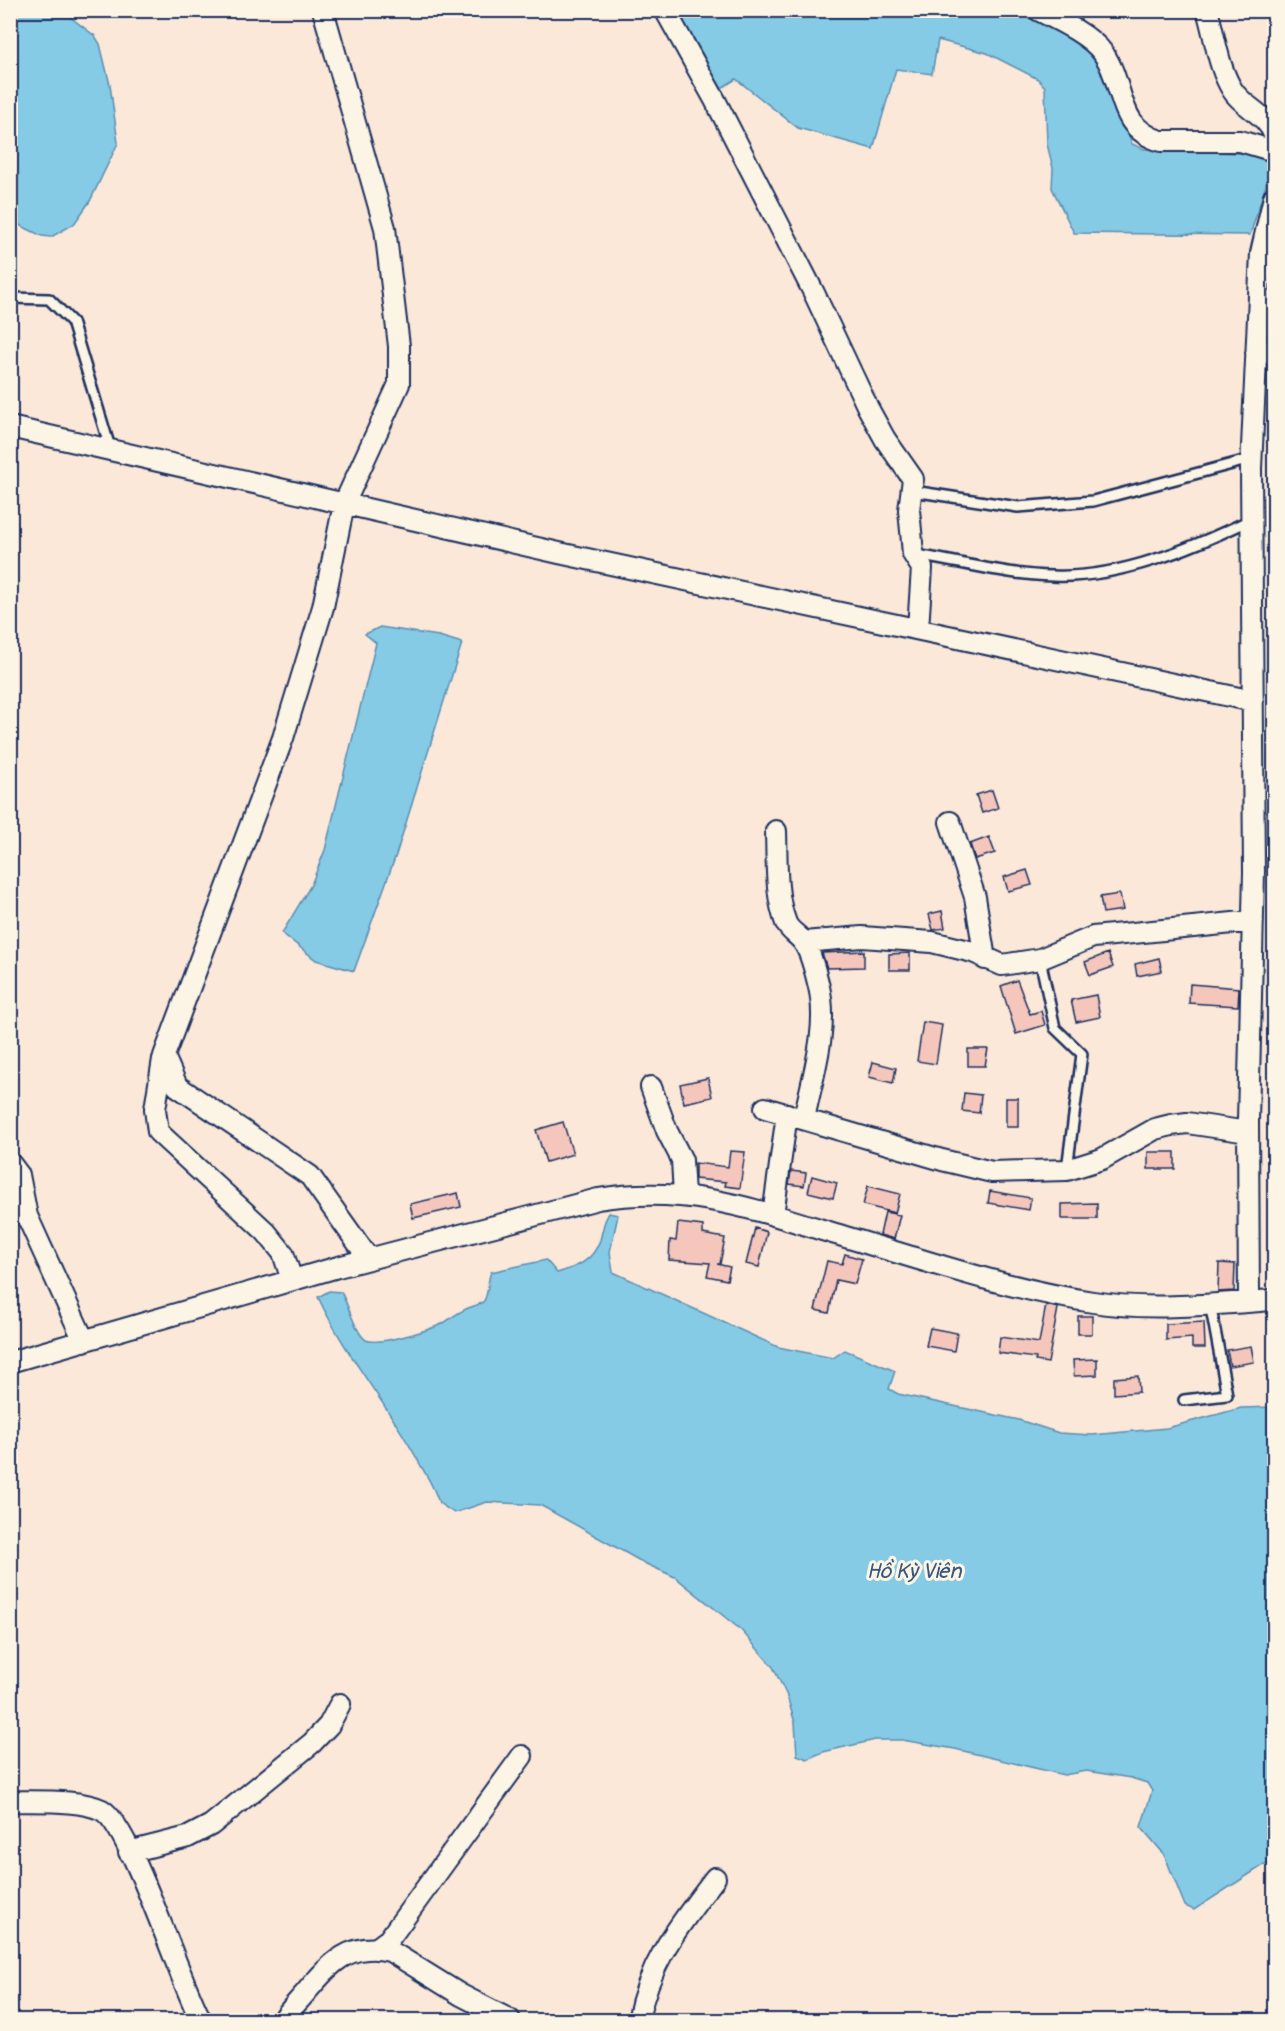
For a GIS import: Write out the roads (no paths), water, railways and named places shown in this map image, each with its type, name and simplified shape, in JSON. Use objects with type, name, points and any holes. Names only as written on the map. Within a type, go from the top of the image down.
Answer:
[{"type":"street","points":[[292,1280],[283,1253],[266,1232],[158,1132],[154,1109],[164,1056],[283,738],[323,607],[344,504],[399,384],[399,346],[386,228],[323,10]]},
{"type":"street","points":[[665,10],[715,100],[814,293],[868,408],[885,439],[913,478],[914,491],[909,510],[914,554],[922,568],[918,629]]},
{"type":"street","points":[[1038,10],[1087,39],[1101,51],[1108,61],[1121,102],[1135,126],[1150,138],[1161,141],[1240,141],[1275,152]]},
{"type":"street","points":[[1207,10],[1224,76],[1235,94],[1263,118],[1275,135]]},
{"type":"street","points":[[1249,1301],[1248,1132],[1253,921],[1251,459],[1266,352],[1261,253],[1275,197]]},
{"type":"street","points":[[10,427],[344,504],[1253,701]]},
{"type":"street","points":[[950,822],[975,897],[985,959]]},
{"type":"street","points":[[773,1215],[795,1117],[818,1049],[822,1008],[819,986],[804,942],[788,928],[784,919],[780,902],[776,831]]},
{"type":"street","points":[[804,942],[862,937],[932,942],[973,952],[1002,965],[1040,959],[1094,937],[1253,921]]},
{"type":"street","points":[[164,1056],[177,1086],[310,1176],[369,1259]]},
{"type":"street","points":[[651,1088],[666,1131],[682,1160],[684,1195]]},
{"type":"street","points":[[765,1107],[992,1172],[1067,1170],[1102,1159],[1155,1129],[1171,1125],[1187,1123],[1248,1132]]},
{"type":"street","points":[[10,1163],[19,1175],[27,1216],[84,1341]]},
{"type":"street","points":[[10,1362],[369,1259],[598,1199],[635,1193],[684,1195],[732,1203],[1036,1290],[1094,1302],[1162,1305],[1275,1300]]},
{"type":"street","points":[[129,1852],[188,1837],[211,1825],[312,1743],[329,1725],[339,1704]]},
{"type":"street","points":[[377,1948],[389,1939],[522,1756]]},
{"type":"street","points":[[10,1801],[90,1805],[102,1810],[114,1822],[201,2020]]},
{"type":"street","points":[[638,2020],[644,1991],[664,1946],[715,1878]]},
{"type":"street","points":[[283,2020],[333,1961],[361,1949],[377,1948],[390,1951],[461,1995],[510,2020]]},
{"type":"lane","points":[[10,297],[49,299],[72,322],[111,451]]},
{"type":"lane","points":[[914,491],[1018,507],[1094,501],[1251,459]]},
{"type":"lane","points":[[914,554],[1051,576],[1102,573],[1200,544],[1251,519]]},
{"type":"lane","points":[[1040,959],[1049,1012],[1055,1028],[1082,1054],[1067,1170]]},
{"type":"lane","points":[[1184,1400],[1227,1395],[1210,1303]]},
{"type":"water","points":[[11,10],[62,11],[95,36],[100,44],[110,85],[118,143],[90,201],[74,224],[51,237],[42,236],[11,221]]},
{"type":"water","points":[[673,11],[1019,11],[1084,44],[1104,72],[1132,144],[1144,149],[1259,154],[1270,160],[1272,166],[1250,235],[1074,233],[1052,188],[1053,168],[1047,144],[1045,87],[1038,79],[987,53],[938,40],[932,74],[896,69],[873,149],[798,128],[736,79],[717,91]]},
{"type":"water","points":[[380,627],[439,636],[462,643],[396,855],[354,971],[316,960],[282,933],[311,885],[325,850],[376,643],[365,634]]},
{"type":"water","name":"Hồ Kỳ Viên","points":[[609,1213],[618,1215],[610,1252],[613,1272],[778,1347],[833,1358],[845,1350],[895,1371],[889,1389],[898,1394],[1019,1420],[1059,1433],[1092,1435],[1167,1428],[1241,1408],[1274,1407],[1274,1862],[1262,1866],[1194,1910],[1185,1906],[1164,1854],[1141,1827],[1152,1791],[1147,1783],[1131,1778],[1086,1771],[1064,1775],[955,1749],[902,1740],[875,1740],[823,1752],[807,1759],[797,1755],[795,1723],[787,1696],[773,1667],[741,1630],[675,1577],[644,1563],[540,1505],[487,1502],[454,1513],[439,1503],[409,1444],[329,1319],[318,1297],[329,1291],[341,1292],[362,1337],[366,1340],[381,1341],[415,1333],[442,1324],[468,1308],[483,1302],[491,1272],[546,1260],[557,1273],[583,1262],[597,1247]]}]
